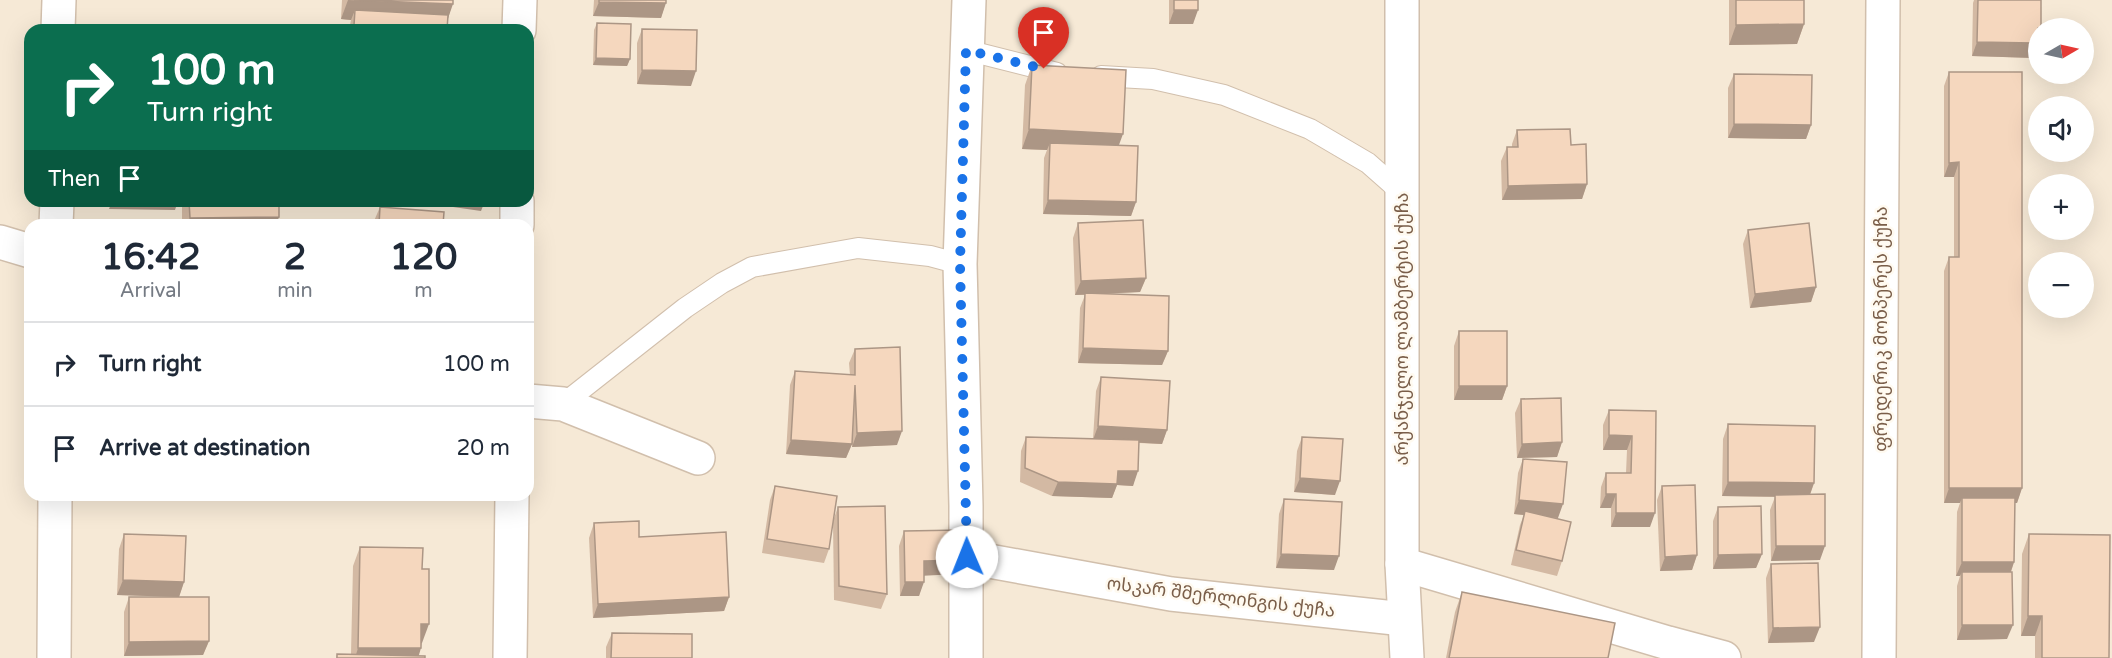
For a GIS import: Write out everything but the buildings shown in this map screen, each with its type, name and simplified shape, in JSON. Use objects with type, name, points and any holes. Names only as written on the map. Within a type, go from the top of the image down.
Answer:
[{"type":"street","points":[[58,24],[59,0]]},
{"type":"street","points":[[519,24],[520,0]]},
{"type":"street","points":[[966,658],[967,557],[960,264],[969,0]]},
{"type":"street","name":"არქანჯელო ლამბერტის ქუჩა","points":[[1402,0],[1402,564],[1407,658]]},
{"type":"street","name":"ფრედერიკ მონპერეს ქუჩა","points":[[1879,658],[1883,0]]},
{"type":"street","points":[[0,242],[24,249]]},
{"type":"street","points":[[534,402],[563,404],[698,458]]},
{"type":"street","points":[[54,658],[55,501]]},
{"type":"street","points":[[510,658],[512,501]]},
{"type":"street","name":"ოსკარ შმერლინგის ქუჩა","points":[[967,557],[1171,594],[1404,619]]},
{"type":"street","points":[[1402,564],[1724,658]]},
{"type":"lane","points":[[966,50],[1063,74],[1153,79],[1224,95],[1310,129],[1368,163],[1402,194]]},
{"type":"lane","points":[[563,404],[685,308],[752,267],[858,248],[930,256],[960,264]]},
{"type":"shaded area","points":[[0,0],[2112,0],[2112,658],[0,658]]},
{"type":"route","points":[[967,557],[960,264],[965,151],[966,50],[1044,69]]}]
